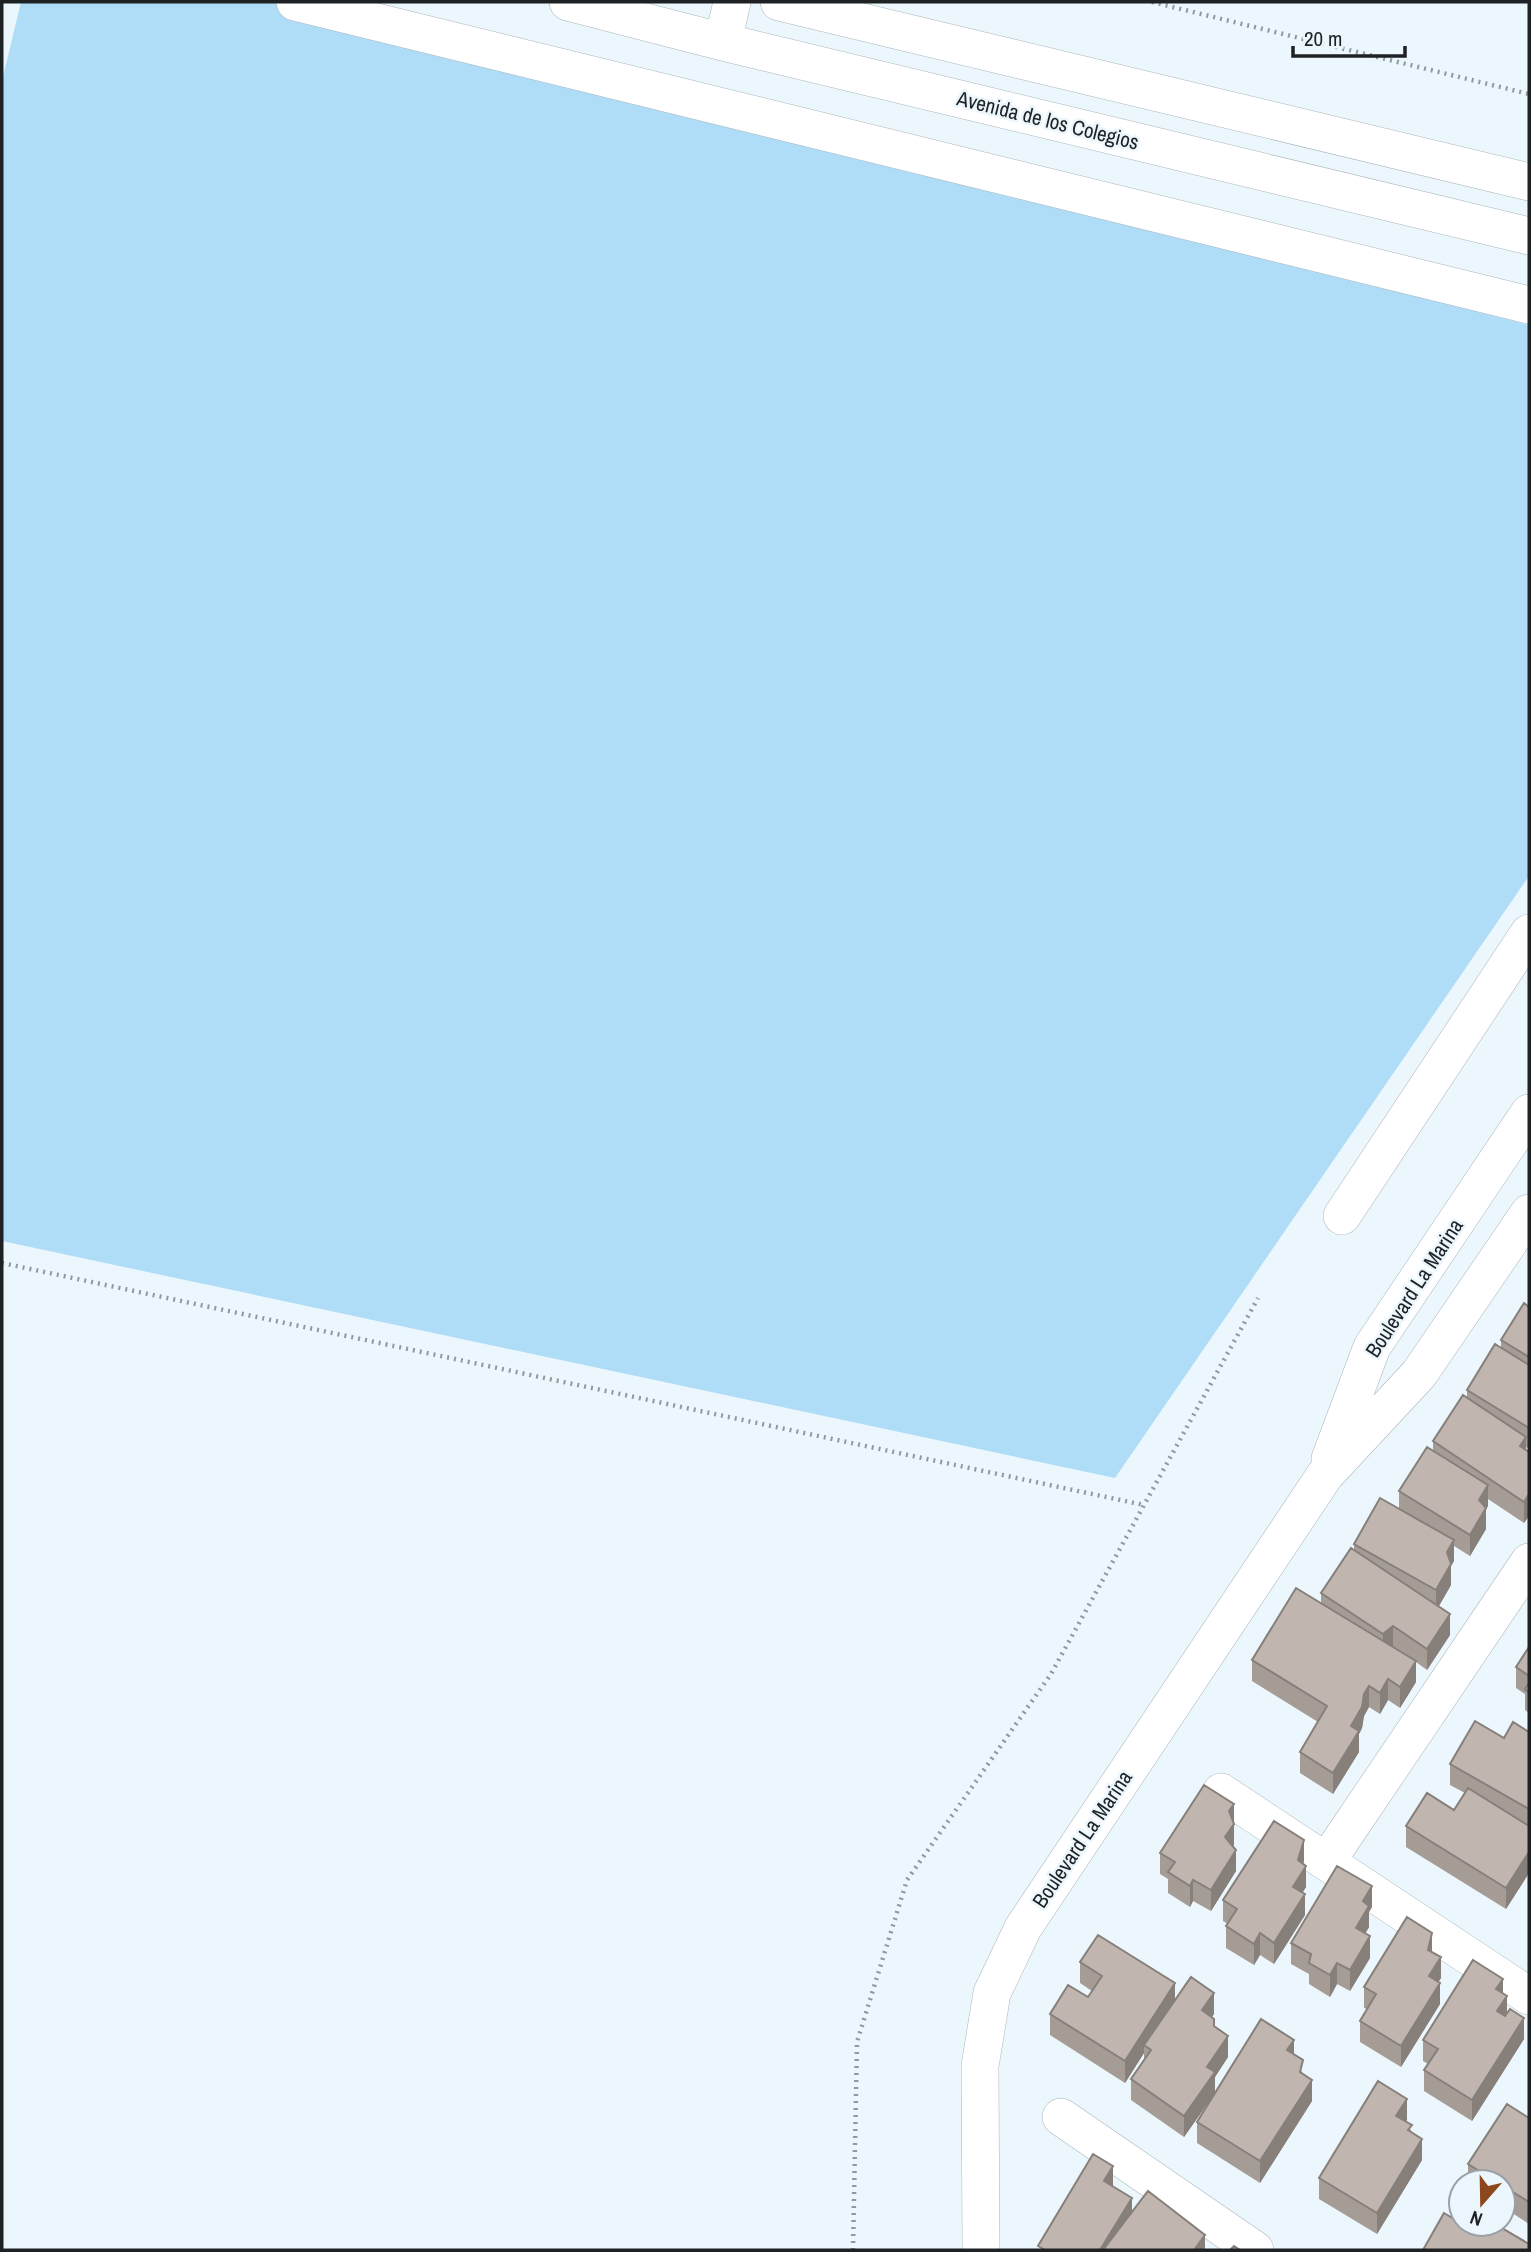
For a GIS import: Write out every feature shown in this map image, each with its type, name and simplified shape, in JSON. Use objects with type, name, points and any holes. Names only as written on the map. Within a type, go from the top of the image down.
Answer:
[{"type":"street","points":[[295,2],[1529,305]]},
{"type":"street","name":"Avenida de los Colegios","points":[[569,2],[723,42],[1529,236]]},
{"type":"street","points":[[723,42],[732,2]]},
{"type":"street","points":[[779,2],[1529,182]]},
{"type":"street","points":[[1342,1216],[1529,933]]},
{"type":"street","name":"Boulevard La Marina","points":[[1325,1475],[1372,1347],[1529,1113]]},
{"type":"street","name":"Boulevard La Marina","points":[[981,2250],[980,2066],[992,1993],[1023,1928],[1325,1475],[1419,1374],[1529,1213]]},
{"type":"street","points":[[1327,1861],[1529,1562]]},
{"type":"street","points":[[1221,1792],[1529,1996]]},
{"type":"street","points":[[1061,2118],[1255,2250]]},
{"type":"path","points":[[1152,2],[1529,94]]},
{"type":"path","points":[[2,1263],[1144,1505]]},
{"type":"path","points":[[853,2250],[857,2042],[907,1880],[1051,1674],[1258,1298]]},
{"type":"shaded area","points":[[21,2],[296,2],[1529,325],[1529,876],[1115,1478],[2,1241],[2,81]]},
{"type":"building","points":[[1524,1303],[1529,1307],[1529,1357],[1501,1340]]},
{"type":"building","points":[[1495,1344],[1529,1365],[1529,1428],[1467,1390]]},
{"type":"building","points":[[1463,1395],[1526,1437],[1520,1446],[1529,1452],[1529,1494],[1524,1502],[1433,1441]]},
{"type":"building","points":[[1427,1447],[1488,1485],[1479,1500],[1486,1508],[1470,1535],[1399,1491]]},
{"type":"building","points":[[1380,1498],[1454,1540],[1447,1552],[1451,1564],[1436,1590],[1354,1544]]},
{"type":"building","points":[[1351,1548],[1450,1614],[1427,1649],[1393,1626],[1383,1634],[1321,1593]]},
{"type":"building","points":[[1296,1588],[1416,1661],[1400,1687],[1388,1679],[1380,1693],[1369,1686],[1364,1694],[1362,1707],[1351,1726],[1359,1731],[1333,1773],[1300,1752],[1327,1706],[1252,1660]]},
{"type":"building","points":[[1529,1647],[1529,1676],[1516,1667]]},
{"type":"building","points":[[1475,1721],[1504,1738],[1513,1722],[1529,1732],[1529,1809],[1450,1764]]},
{"type":"building","points":[[1204,1785],[1234,1804],[1229,1811],[1234,1824],[1225,1837],[1236,1850],[1211,1890],[1193,1880],[1190,1886],[1168,1872],[1175,1862],[1160,1853]]},
{"type":"building","points":[[1468,1788],[1529,1826],[1529,1852],[1506,1888],[1406,1826],[1427,1793],[1454,1810]]},
{"type":"building","points":[[1274,1821],[1304,1840],[1298,1860],[1306,1866],[1293,1887],[1305,1894],[1274,1943],[1260,1933],[1254,1944],[1226,1926],[1237,1909],[1223,1900]]},
{"type":"building","points":[[1337,1866],[1372,1886],[1363,1901],[1369,1906],[1356,1928],[1370,1936],[1350,1970],[1337,1963],[1330,1975],[1309,1963],[1311,1954],[1291,1943]]},
{"type":"building","points":[[1407,1917],[1432,1933],[1428,1950],[1441,1957],[1429,1976],[1440,1983],[1401,2046],[1360,2021],[1376,1994],[1364,1987]]},
{"type":"building","points":[[1098,1935],[1175,1983],[1125,2061],[1050,2014],[1068,1985],[1088,1997],[1102,1976],[1080,1962]]},
{"type":"building","points":[[1473,1960],[1503,1979],[1496,1989],[1507,1996],[1497,2011],[1505,2016],[1510,2009],[1524,2018],[1472,2100],[1424,2070],[1438,2049],[1423,2040]]},
{"type":"building","points":[[1191,1977],[1214,1993],[1202,2010],[1214,2019],[1214,2026],[1228,2036],[1207,2067],[1215,2072],[1184,2116],[1131,2079],[1151,2050],[1144,2045]]},
{"type":"building","points":[[1261,2019],[1294,2040],[1287,2050],[1303,2060],[1300,2072],[1312,2080],[1260,2161],[1197,2122]]},
{"type":"building","points":[[1378,2081],[1407,2099],[1396,2116],[1412,2125],[1408,2130],[1422,2139],[1377,2213],[1319,2178]]},
{"type":"building","points":[[1507,2104],[1529,2118],[1529,2202],[1517,2195],[1517,2168],[1474,2168],[1468,2164]]},
{"type":"building","points":[[1093,2154],[1113,2166],[1104,2181],[1132,2198],[1100,2250],[1045,2250],[1038,2246]]},
{"type":"building","points":[[1148,2191],[1205,2235],[1194,2250],[1103,2250]]},
{"type":"building","points":[[1444,2213],[1447,2215],[1447,2238],[1517,2237],[1529,2244],[1529,2250],[1423,2250]]}]
